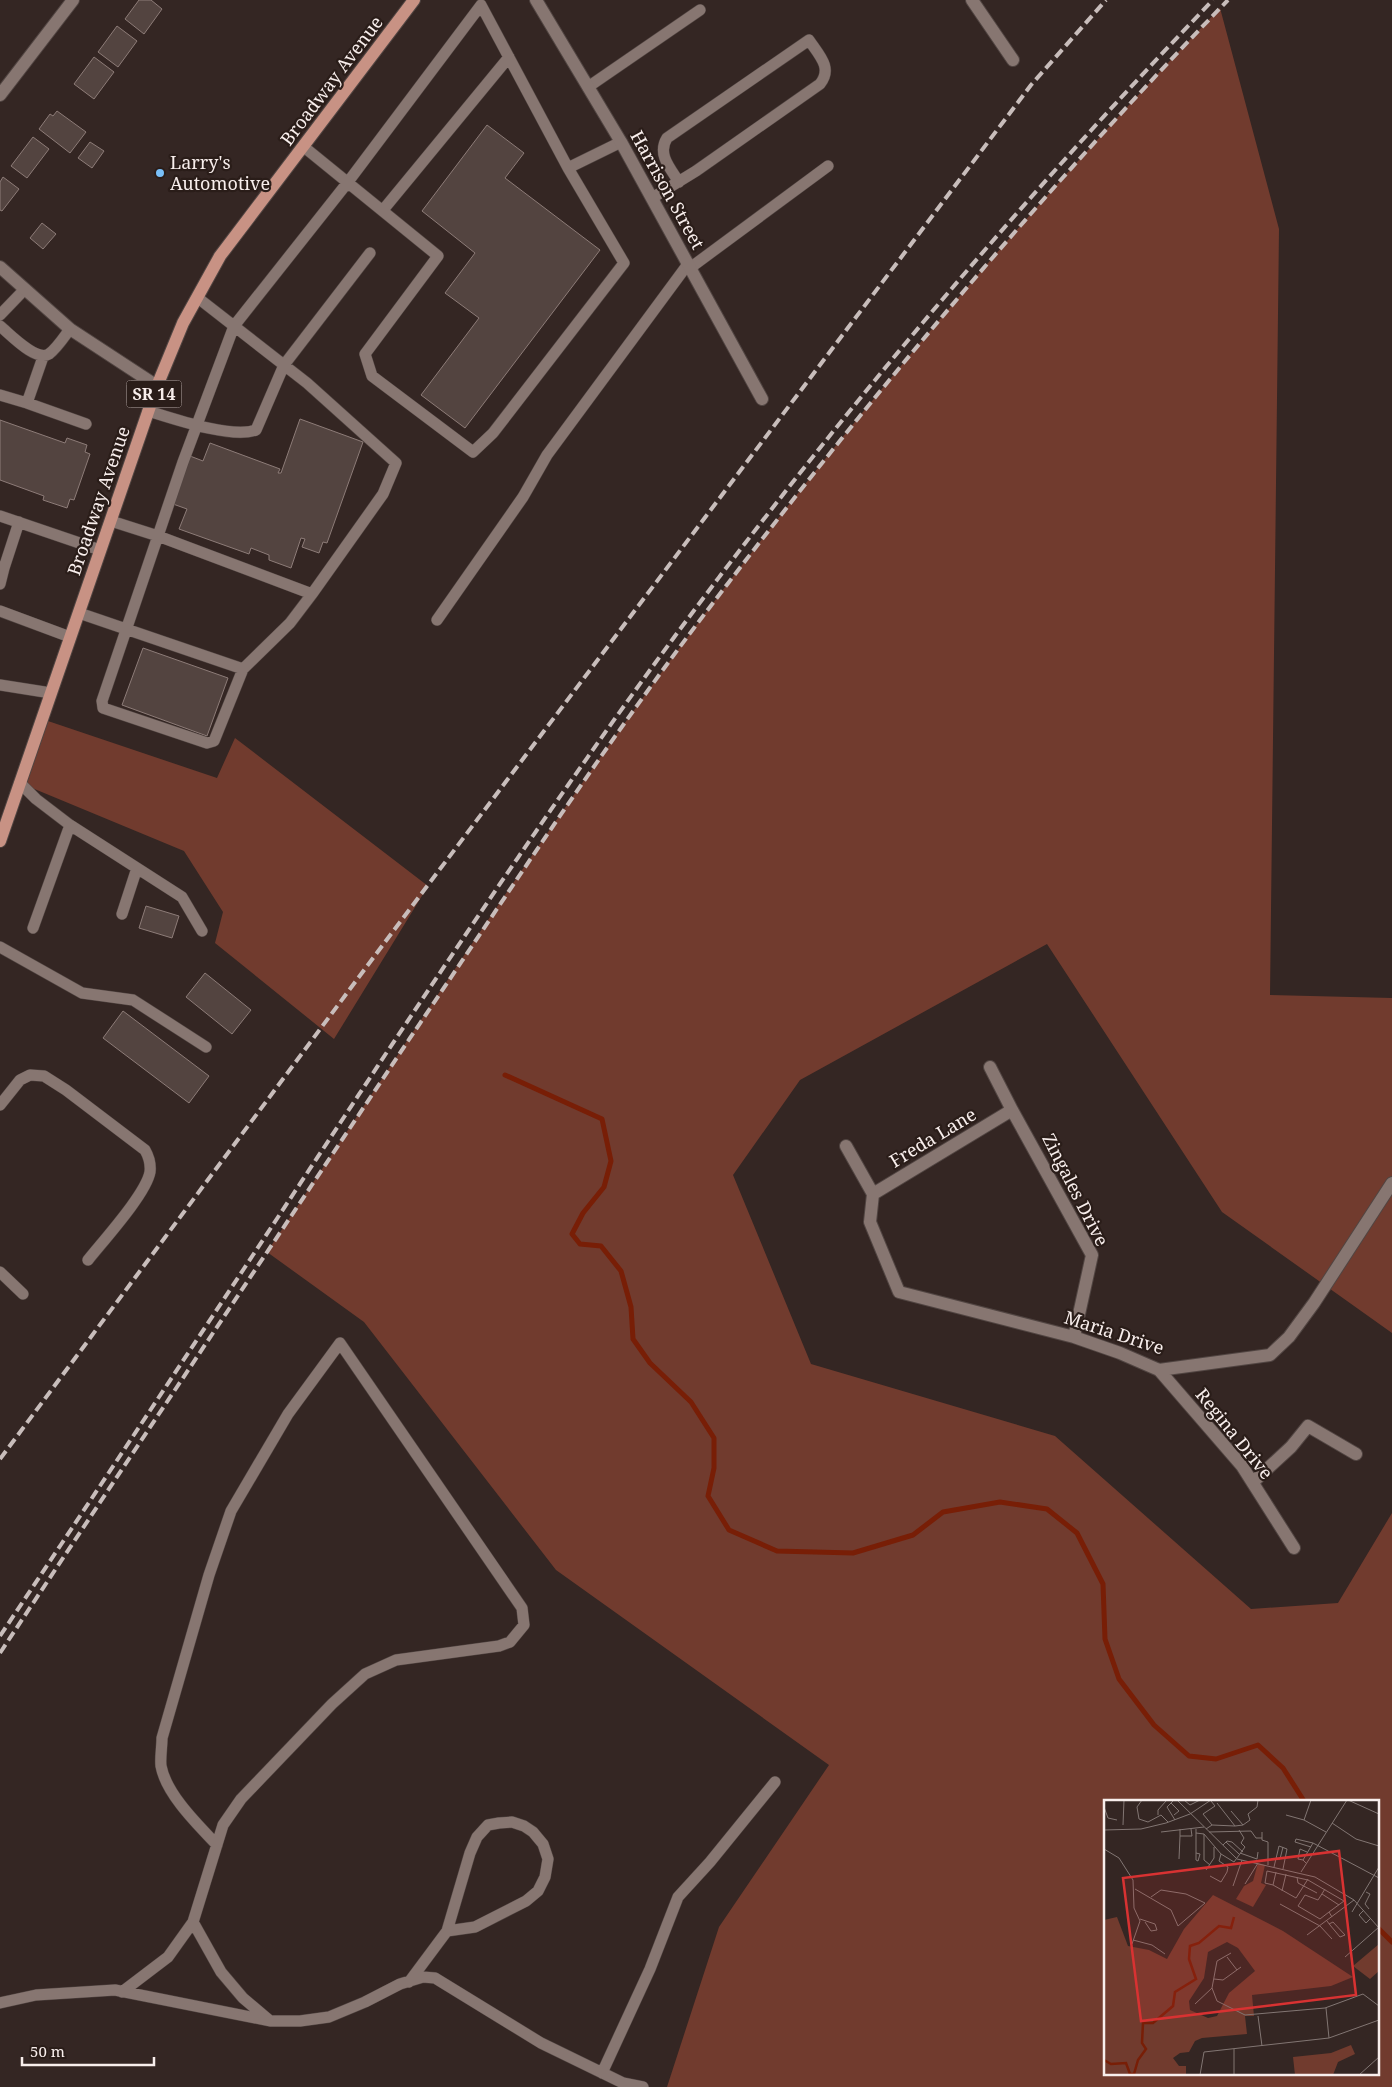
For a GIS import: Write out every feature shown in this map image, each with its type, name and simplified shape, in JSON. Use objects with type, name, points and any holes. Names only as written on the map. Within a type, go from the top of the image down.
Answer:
[{"type":"main road","name":"Broadway Avenue","points":[[0,842],[148,411],[184,323],[220,256],[414,0]]},
{"type":"street","points":[[0,95],[73,0]]},
{"type":"street","name":"Harrison Street","points":[[536,0],[621,142],[762,399]]},
{"type":"street","points":[[972,0],[1013,60]]},
{"type":"street","points":[[0,267],[70,329],[157,386]]},
{"type":"street","name":"Zingales Drive","points":[[990,1067],[1092,1255],[1074,1337]]},
{"type":"street","name":"Freda Lane","points":[[873,1194],[1012,1110]]},
{"type":"street","points":[[846,1146],[873,1194]]},
{"type":"street","name":"Maria Drive","points":[[873,1194],[870,1222],[899,1292],[1074,1337],[1120,1353],[1159,1370],[1270,1355],[1290,1337],[1392,1183]]},
{"type":"street","name":"Regina Drive","points":[[1159,1370],[1242,1466],[1294,1548]]},
{"type":"street","points":[[1253,1482],[1291,1447],[1308,1426],[1356,1454]]},
{"type":"lane","points":[[198,298],[234,326],[307,383],[396,463],[383,494],[312,594],[290,622],[243,669],[214,741],[207,743],[103,708],[102,701],[158,536],[234,326],[348,182],[481,5],[568,168],[624,263],[493,433],[472,452],[372,376],[365,354],[438,256],[383,210],[348,182],[304,147]]},
{"type":"lane","points":[[588,87],[700,10]]},
{"type":"lane","points":[[652,198],[679,182],[820,84],[824,78],[825,62],[809,40],[667,138],[663,148],[663,157],[679,182]]},
{"type":"lane","points":[[383,210],[509,57]]},
{"type":"lane","points":[[568,168],[621,142]]},
{"type":"lane","points":[[437,620],[524,497],[547,456],[689,266],[828,166]]},
{"type":"lane","points":[[148,411],[197,426],[247,433],[256,430],[284,365],[370,254]]},
{"type":"lane","points":[[0,315],[25,289]]},
{"type":"lane","points":[[0,326],[35,355],[43,357],[51,353],[70,329]]},
{"type":"lane","points":[[27,403],[43,357]]},
{"type":"lane","points":[[0,395],[86,424]]},
{"type":"lane","points":[[0,516],[100,550]]},
{"type":"lane","points":[[111,520],[312,594]]},
{"type":"lane","points":[[0,584],[2,568],[19,522]]},
{"type":"lane","points":[[0,611],[70,637]]},
{"type":"lane","points":[[79,613],[243,669]]},
{"type":"lane","points":[[0,685],[51,694]]},
{"type":"lane","points":[[20,783],[36,799],[70,825],[182,897],[202,930]]},
{"type":"lane","points":[[33,928],[70,825]]},
{"type":"lane","points":[[122,914],[137,868]]},
{"type":"lane","points":[[0,947],[82,993],[133,1000],[206,1047]]},
{"type":"lane","points":[[0,1105],[20,1080],[30,1075],[44,1076],[66,1090],[148,1154],[150,1174],[139,1195],[88,1260]]},
{"type":"lane","points":[[0,1272],[23,1294]]},
{"type":"lane","points":[[122,1992],[168,1957],[193,1922],[217,1846],[223,1825],[241,1799],[332,1704],[365,1674],[396,1660],[499,1646],[510,1642],[524,1625],[522,1608],[340,1343],[288,1414],[232,1511],[210,1575],[162,1738],[161,1766],[172,1791],[217,1846]]},
{"type":"lane","points":[[602,2073],[650,1969],[678,1897],[710,1862],[774,1782]]},
{"type":"lane","points":[[409,1982],[447,1931],[470,1853],[478,1837],[488,1825],[499,1822],[512,1822],[524,1826],[533,1832],[544,1844],[548,1858],[545,1877],[538,1891],[526,1900],[475,1927],[447,1931]]},
{"type":"lane","points":[[193,1922],[221,1972],[243,1998],[271,2022]]},
{"type":"lane","points":[[0,2003],[36,1995],[115,1990],[271,2022],[300,2021],[329,2017],[409,1982],[423,1978],[435,1978],[541,2044],[623,2083],[643,2087]]},
{"type":"shaded area","points":[[1220,8],[1279,229],[1270,995],[1392,998],[1392,1333],[1222,1212],[1047,944],[800,1080],[733,1175],[811,1364],[1055,1436],[1251,1609],[1338,1603],[1392,1513],[1392,2087],[667,2087],[719,1927],[829,1765],[556,1570],[364,1322],[267,1252],[530,858],[695,627],[756,546],[883,388],[1014,233]]},
{"type":"shaded area","points":[[42,719],[217,778],[235,738],[428,886],[334,1039],[215,943],[223,912],[184,851],[20,783]]},
{"type":"building","points":[[139,0],[151,0],[162,9],[144,34],[125,19]]},
{"type":"building","points":[[117,26],[137,41],[118,67],[98,52]]},
{"type":"building","points":[[94,57],[114,72],[94,99],[74,84]]},
{"type":"building","points":[[57,111],[86,132],[70,153],[39,129],[50,114],[53,116]]},
{"type":"building","points":[[487,125],[524,153],[505,178],[600,250],[465,428],[421,395],[479,318],[445,293],[475,253],[422,211]]},
{"type":"building","points":[[33,137],[49,149],[27,178],[11,166]]},
{"type":"building","points":[[90,142],[104,151],[92,168],[78,158]]},
{"type":"building","points":[[3,177],[19,189],[2,211],[0,210],[0,182]]},
{"type":"building","points":[[42,223],[56,234],[43,249],[30,238]]},
{"type":"building","points":[[300,419],[363,442],[327,543],[323,542],[319,553],[302,547],[305,539],[301,538],[291,568],[269,560],[269,555],[251,548],[249,554],[179,529],[187,509],[173,504],[190,456],[203,461],[210,443],[280,469],[278,473],[281,473]]},
{"type":"building","points":[[0,420],[65,443],[67,438],[87,445],[85,452],[90,454],[74,500],[70,499],[67,508],[43,500],[44,496],[0,480]]},
{"type":"building","points":[[143,648],[228,678],[207,736],[122,705]]},
{"type":"building","points":[[146,906],[179,916],[172,938],[139,928]]},
{"type":"building","points":[[205,973],[251,1010],[232,1034],[186,997]]},
{"type":"building","points":[[123,1011],[209,1076],[189,1103],[103,1038]]},
{"type":"waterway","points":[[505,1075],[602,1119],[611,1161],[604,1187],[583,1213],[572,1234],[580,1244],[601,1246],[621,1271],[631,1307],[633,1339],[650,1363],[691,1402],[714,1438],[714,1468],[708,1496],[729,1530],[777,1551],[853,1553],[913,1535],[943,1512],[1000,1502],[1047,1509],[1077,1533],[1103,1584],[1105,1639],[1119,1679],[1154,1725],[1189,1756],[1216,1759],[1258,1745],[1283,1768],[1303,1800]]},
{"type":"waterway","points":[[1380,1930],[1392,1942]]},
{"type":"railway","points":[[0,1459],[385,942],[1031,85],[1106,0]]},
{"type":"railway","points":[[0,1636],[466,934],[676,634],[778,501],[897,353],[1020,209],[1213,0]]},
{"type":"railway","points":[[0,1653],[514,883],[659,675],[759,543],[887,382],[1020,226],[1157,74],[1228,0]]},
{"type":"place","name":"Larry's Automotive","points":[[160,173]]}]
